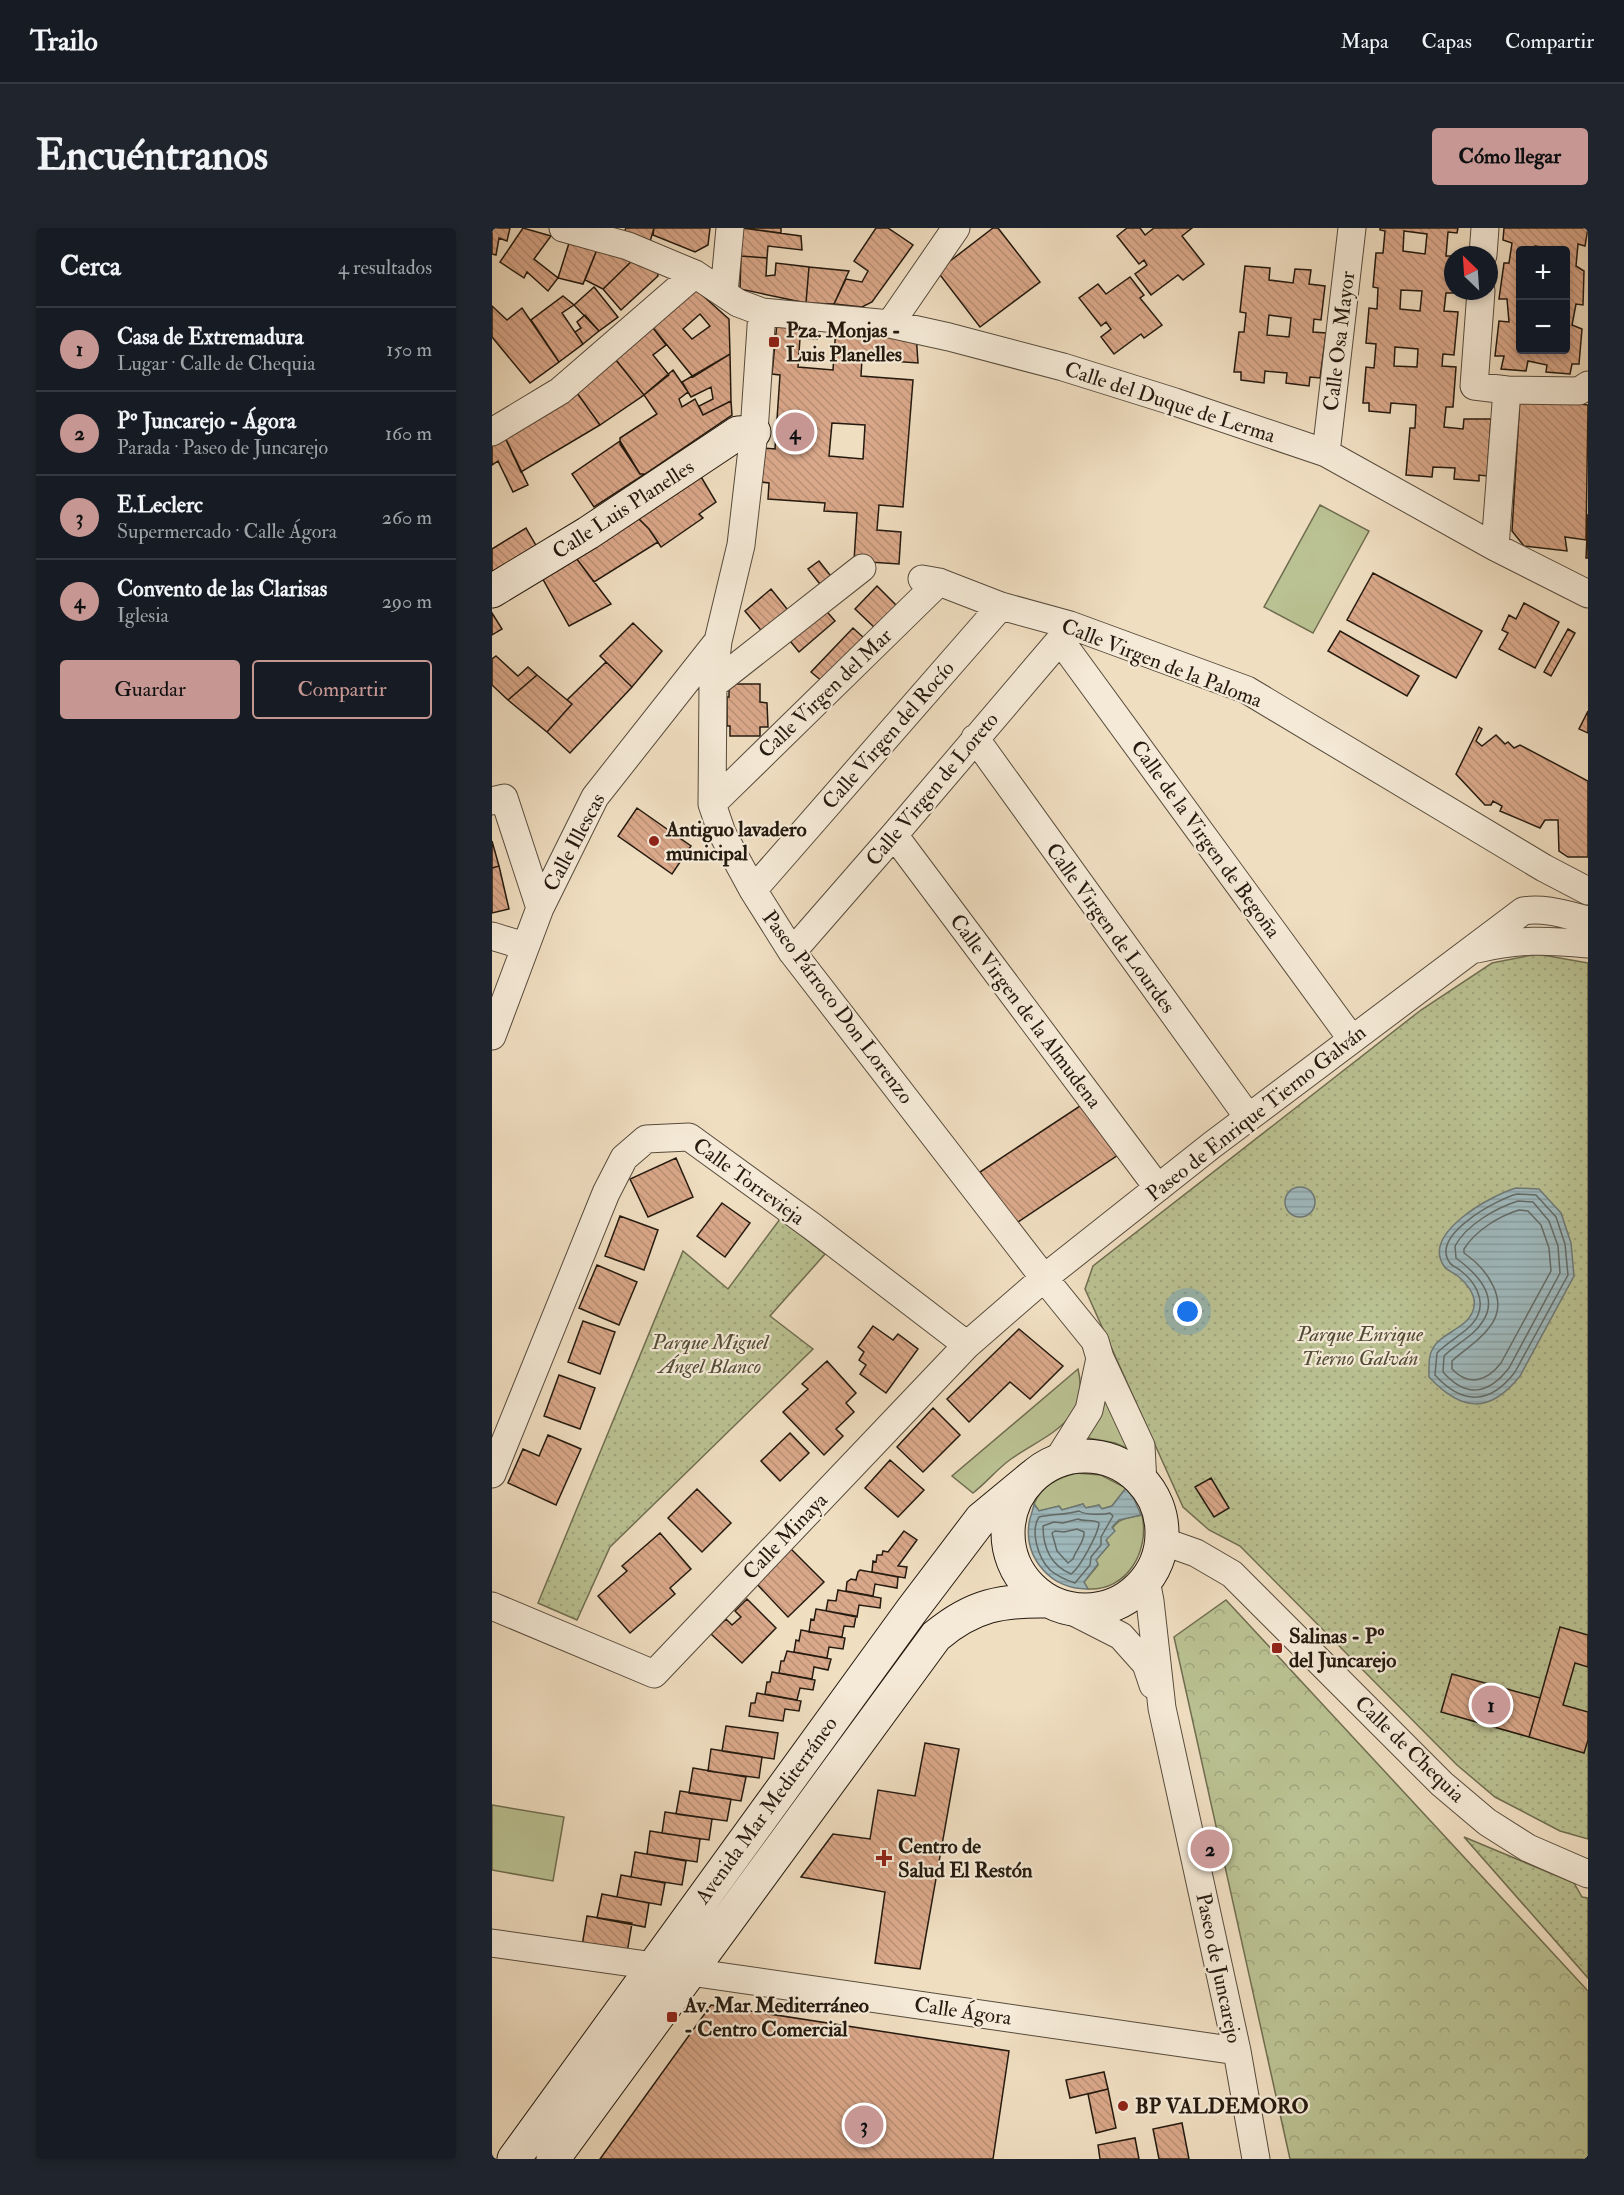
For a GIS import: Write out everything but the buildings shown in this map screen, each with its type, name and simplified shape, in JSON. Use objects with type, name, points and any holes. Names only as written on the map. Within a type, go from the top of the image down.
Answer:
[{"type":"street","name":"Calle del Duque de Lerma","points":[[563,228],[628,246],[694,274],[738,303],[762,312],[890,324],[949,337],[1063,367],[1326,453],[1495,547],[1588,594]]},
{"type":"street","points":[[724,293],[730,228]]},
{"type":"street","points":[[890,324],[956,228]]},
{"type":"street","name":"Calle Osa Mayor","points":[[1326,453],[1352,228]]},
{"type":"street","points":[[1484,246],[1485,228]]},
{"type":"street","points":[[492,432],[560,391],[694,274]]},
{"type":"street","points":[[1480,300],[1474,386],[1507,390],[1579,391],[1588,385]]},
{"type":"street","name":"Paseo Párroco Don Lorenzo","points":[[762,312],[754,432],[741,545],[718,641],[713,685],[712,804],[723,833],[753,890],[792,952],[1095,1341],[1100,1358],[1141,1446],[1143,1483]]},
{"type":"street","points":[[1495,547],[1507,390]]},
{"type":"street","name":"Calle Luis Planelles","points":[[492,591],[588,533],[738,433],[754,432]]},
{"type":"street","points":[[713,685],[862,568]]},
{"type":"street","name":"Calle Virgen de la Paloma","points":[[930,580],[1065,632],[1246,690],[1544,868],[1588,891]]},
{"type":"street","name":"Calle Virgen del Mar","points":[[712,804],[930,580]]},
{"type":"street","name":"Calle Virgen del Rocío","points":[[753,890],[1001,606]]},
{"type":"street","name":"Calle Virgen de Loreto","points":[[792,952],[1065,632]]},
{"type":"street","name":"Calle de la Virgen de Begoña","points":[[1065,632],[1351,1038]]},
{"type":"street","name":"Calle Illescas","points":[[494,1027],[540,908],[595,797],[718,641]]},
{"type":"street","name":"Calle Virgen de Lourdes","points":[[975,738],[1248,1117]]},
{"type":"street","points":[[498,799],[540,908]]},
{"type":"street","name":"Calle Virgen de la Almudena","points":[[894,835],[1158,1188]]},
{"type":"street","points":[[1522,911],[1544,868]]},
{"type":"street","points":[[1522,911],[1532,909],[1588,920]]},
{"type":"street","name":"Paseo de Enrique Tierno Galván","points":[[1044,1278],[1248,1117],[1522,911]]},
{"type":"street","points":[[492,936],[524,946]]},
{"type":"street","name":"Paseo de Enrique Tierno Galván","points":[[1470,951],[1508,942],[1536,940],[1588,944]]},
{"type":"street","name":"Calle Torrevieja","points":[[492,1474],[606,1193],[624,1158],[646,1140],[689,1137],[813,1227],[967,1345]]},
{"type":"street","name":"Calle Minaya","points":[[492,1606],[654,1674],[967,1345],[1044,1278]]},
{"type":"street","points":[[1045,1468],[1080,1456],[1103,1458],[1125,1467],[1151,1493],[1160,1516],[1162,1541],[1158,1559],[1146,1580],[1134,1593],[1113,1605],[1089,1610],[1057,1604],[1029,1586],[1024,1580],[1015,1566],[1008,1543],[1009,1518],[1017,1495],[1045,1468],[1089,1410],[1100,1358]]},
{"type":"street","name":"Avenida Mar Mediterráneo","points":[[514,2159],[912,1610],[981,1519],[1045,1468]]},
{"type":"street","name":"Calle de Chequia","points":[[1162,1541],[1196,1553],[1233,1574],[1442,1784],[1486,1822],[1528,1848],[1588,1874]]},
{"type":"street","name":"Paseo de Juncarejo","points":[[1146,1580],[1162,1708],[1237,2051],[1256,2159]]},
{"type":"street","name":"Avenida Mar Mediterráneo","points":[[553,2159],[936,1636],[954,1620],[972,1611],[1013,1600],[1057,1604]]},
{"type":"street","name":"Paseo de Juncarejo","points":[[1057,1604],[1121,1636],[1146,1664],[1162,1708]]},
{"type":"street","points":[[492,1943],[654,1966]]},
{"type":"street","name":"Calle Ágora","points":[[690,1972],[1237,2051]]},
{"type":"green space","points":[[1320,505],[1369,531],[1313,633],[1264,607]]},
{"type":"green space","name":"Parque Enrique Tierno Galván","points":[[1537,954],[1588,963],[1588,1839],[1560,1831],[1495,1797],[1457,1765],[1240,1546],[1209,1530],[1183,1507],[1085,1289],[1093,1266],[1421,1010],[1492,963]]},
{"type":"green space","name":"Parque Miguel Ángel Blanco","points":[[780,1219],[825,1254],[770,1316],[813,1349],[610,1547],[577,1620],[538,1603],[683,1251],[728,1289]]},
{"type":"green space","points":[[1078,1369],[1080,1387],[1078,1402],[1062,1425],[1011,1459],[973,1493],[952,1476]]},
{"type":"green space","points":[[1103,1386],[1131,1450],[1115,1443],[1083,1437]]},
{"type":"green space","points":[[1076,1473],[1101,1475],[1126,1488],[1112,1506],[1101,1509],[1099,1505],[1085,1508],[1083,1504],[1062,1510],[1059,1506],[1039,1511],[1034,1504],[1041,1492],[1057,1480]]},
{"type":"green space","points":[[1142,1515],[1144,1529],[1142,1542],[1133,1566],[1114,1583],[1102,1588],[1088,1589],[1084,1582],[1098,1565],[1096,1560],[1109,1545],[1106,1540],[1113,1527],[1124,1519]]},
{"type":"green space","points":[[1226,1600],[1588,1991],[1588,2159],[1290,2159],[1174,1637]]},
{"type":"green space","points":[[492,1805],[564,1817],[553,1881],[492,1870]]},
{"type":"green space","points":[[1464,1837],[1574,1883],[1582,1897],[1588,1898],[1588,1978]]},
{"type":"water","points":[[1300,1187],[1311,1191],[1315,1202],[1311,1213],[1300,1217],[1289,1213],[1285,1202],[1289,1191]]},
{"type":"water","points":[[1516,1188],[1539,1189],[1561,1213],[1571,1243],[1574,1276],[1520,1376],[1509,1389],[1486,1402],[1475,1404],[1464,1402],[1452,1397],[1429,1377],[1430,1356],[1435,1344],[1469,1319],[1474,1308],[1474,1298],[1466,1284],[1444,1266],[1440,1253],[1442,1241],[1462,1217],[1491,1198]]},
{"type":"water","points":[[1126,1488],[1141,1515],[1119,1520],[1112,1527],[1115,1531],[1106,1540],[1109,1545],[1096,1560],[1098,1564],[1084,1582],[1088,1589],[1063,1584],[1043,1570],[1031,1549],[1029,1536],[1029,1523],[1034,1504],[1039,1511],[1059,1506],[1062,1510],[1083,1504],[1086,1508],[1099,1505],[1102,1509],[1112,1506]]},
{"type":"place","name":"Pza. Monjas - Luis Planelles","points":[[774,342]]},
{"type":"place","name":"Convento de las Clarisas","points":[[795,432]]},
{"type":"place","name":"Antiguo lavadero municipal","points":[[654,841]]},
{"type":"place","name":"Salinas - Pº del Juncarejo","points":[[1277,1648]]},
{"type":"place","name":"Casa de Extremadura","points":[[1491,1705]]},
{"type":"place","name":"Pº Juncarejo - Ágora","points":[[1210,1849]]},
{"type":"place","name":"Centro de Salud El Restón","points":[[884,1858]]},
{"type":"place","name":"Av. Mar Mediterráneo - Centro Comercial","points":[[672,2017]]},
{"type":"place","name":"BP VALDEMORO","points":[[1123,2106]]},
{"type":"place","name":"E.Leclerc","points":[[864,2125]]}]
